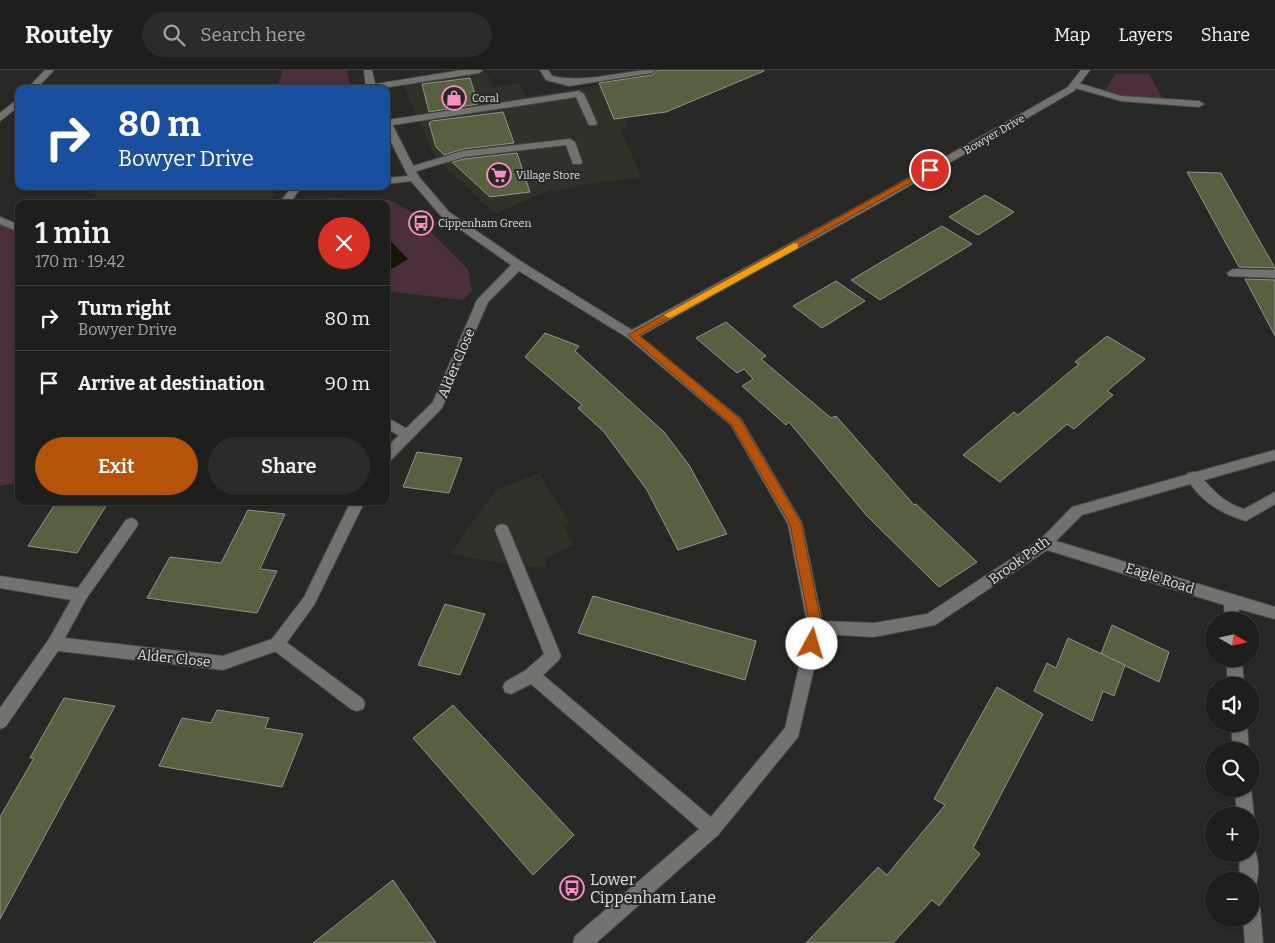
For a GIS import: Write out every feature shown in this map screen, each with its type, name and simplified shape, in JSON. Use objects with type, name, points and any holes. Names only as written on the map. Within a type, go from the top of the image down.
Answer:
[{"type":"street","points":[[35,85],[50,70]]},
{"type":"street","points":[[368,70],[370,85]]},
{"type":"street","points":[[388,85],[479,70]]},
{"type":"street","points":[[544,70],[549,78],[569,83],[652,70]]},
{"type":"street","name":"Bowyer Drive","points":[[632,335],[879,199],[1075,86],[1086,70]]},
{"type":"street","points":[[1075,86],[1096,94],[1124,100],[1199,104]]},
{"type":"street","points":[[390,121],[579,94],[592,123]]},
{"type":"street","points":[[0,118],[15,105]]},
{"type":"street","points":[[390,130],[412,174],[445,214],[518,265],[632,335],[736,422],[795,523],[816,627],[792,732],[712,829],[582,943]]},
{"type":"street","points":[[390,180],[412,174],[463,154],[570,142],[577,162]]},
{"type":"street","points":[[0,220],[15,227]]},
{"type":"street","name":"Alder Close","points":[[390,452],[438,405],[483,300],[518,265]]},
{"type":"street","points":[[1233,273],[1275,274]]},
{"type":"street","points":[[390,424],[408,435]]},
{"type":"street","name":"Brook Path","points":[[816,627],[874,630],[930,620],[1045,544],[1077,511],[1275,454]]},
{"type":"street","points":[[1193,477],[1213,500],[1228,511],[1246,515],[1275,497]]},
{"type":"street","points":[[356,505],[309,601],[276,644],[357,704]]},
{"type":"street","points":[[0,721],[54,644],[81,595],[131,524]]},
{"type":"street","points":[[502,530],[553,656],[532,674],[511,687]]},
{"type":"street","name":"Eagle Road","points":[[1045,544],[1107,561],[1230,601],[1275,613]]},
{"type":"street","points":[[0,582],[81,595]]},
{"type":"street","points":[[1230,601],[1231,612]]},
{"type":"street","name":"Alder Close","points":[[54,644],[223,663],[276,644]]},
{"type":"street","points":[[532,674],[712,829]]},
{"type":"street","points":[[1253,927],[1254,943]]},
{"type":"shaded area","points":[[283,70],[347,70],[350,85],[277,85]]},
{"type":"shaded area","points":[[485,72],[493,87],[519,83],[526,97],[608,84],[629,127],[620,129],[641,175],[638,178],[583,185],[555,192],[552,189],[495,214],[435,157],[403,85]]},
{"type":"shaded area","points":[[1115,74],[1149,74],[1166,104],[1145,102],[1104,92]]},
{"type":"shaded area","points":[[89,190],[275,190],[272,200],[91,200],[96,195],[92,194]]},
{"type":"shaded area","points":[[328,198],[390,200],[322,200]]},
{"type":"shaded area","points":[[390,200],[410,211],[468,269],[472,291],[463,300],[390,291]]},
{"type":"shaded area","points":[[0,221],[15,227],[15,483],[0,486]]},
{"type":"shaded area","points":[[390,240],[408,259],[390,270]]},
{"type":"shaded area","points":[[539,473],[569,522],[562,525],[574,545],[546,558],[546,568],[487,561],[450,553],[496,490]]},
{"type":"building","points":[[658,70],[764,71],[666,112],[614,119],[599,83],[652,75]]},
{"type":"building","points":[[470,78],[478,104],[429,112],[422,84]]},
{"type":"building","points":[[503,112],[514,143],[463,149],[444,155],[436,147],[429,123],[432,121]]},
{"type":"building","points":[[517,153],[530,192],[490,197],[452,162],[464,159]]},
{"type":"building","points":[[1187,172],[1221,173],[1275,268],[1239,267]]},
{"type":"building","points":[[985,195],[1014,212],[978,235],[949,217]]},
{"type":"building","points":[[942,226],[972,244],[880,300],[851,280]]},
{"type":"building","points":[[1245,279],[1275,280],[1275,336]]},
{"type":"building","points":[[836,281],[865,301],[822,328],[793,306]]},
{"type":"building","points":[[726,322],[766,356],[761,359],[831,418],[836,416],[914,505],[916,504],[977,562],[939,587],[866,515],[789,422],[786,425],[742,386],[753,379],[744,369],[737,373],[696,338]]},
{"type":"building","points":[[545,333],[579,346],[575,351],[664,432],[689,465],[727,534],[678,550],[647,490],[604,432],[578,408],[582,405],[525,357]]},
{"type":"building","points":[[1107,336],[1145,359],[1107,391],[1113,395],[1074,429],[1067,424],[1000,482],[963,455],[1014,412],[1018,415],[1079,364],[1075,362]]},
{"type":"building","points":[[417,452],[462,458],[449,493],[403,487]]},
{"type":"building","points":[[54,505],[107,505],[77,553],[28,546]]},
{"type":"building","points":[[248,510],[285,514],[260,569],[277,571],[257,613],[147,598],[170,557],[221,563]]},
{"type":"building","points":[[593,596],[756,641],[745,680],[578,633]]},
{"type":"building","points":[[445,604],[485,614],[460,675],[418,665]]},
{"type":"building","points":[[1112,625],[1169,652],[1159,682],[1101,654]]},
{"type":"building","points":[[1068,638],[1125,665],[1114,696],[1103,691],[1092,721],[1034,691],[1047,663],[1056,668]]},
{"type":"building","points":[[997,687],[1043,714],[973,848],[980,854],[939,906],[932,900],[893,943],[806,943],[878,867],[887,875],[945,805],[934,799]]},
{"type":"building","points":[[64,698],[115,706],[0,919],[0,817],[34,758],[30,758]]},
{"type":"building","points":[[453,705],[574,835],[533,875],[413,738]]},
{"type":"building","points":[[217,710],[269,718],[265,728],[303,734],[282,787],[159,766],[182,718],[211,723]]},
{"type":"building","points":[[393,880],[436,943],[313,943]]},
{"type":"slow traffic","points":[[669,315],[794,246]]},
{"type":"place","name":"Coral","points":[[454,98]]},
{"type":"place","name":"Village Store","points":[[499,175]]},
{"type":"place","name":"Cippenham Green","points":[[421,223]]},
{"type":"place","name":"Lower Cippenham Lane","points":[[572,888]]},
{"type":"route","points":[[812,644],[816,627],[795,523],[736,422],[632,335],[930,170]]}]
